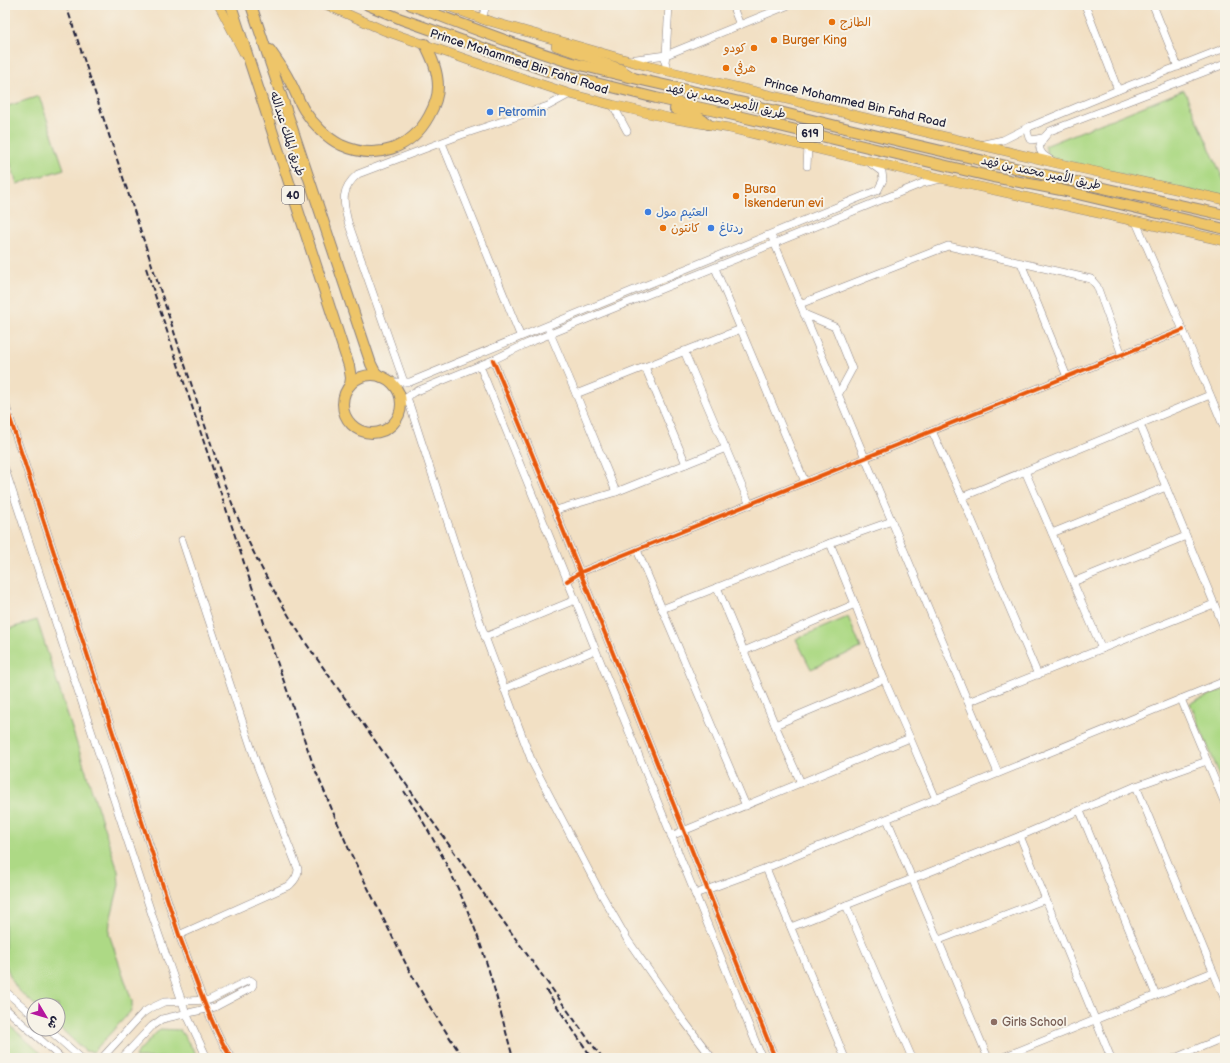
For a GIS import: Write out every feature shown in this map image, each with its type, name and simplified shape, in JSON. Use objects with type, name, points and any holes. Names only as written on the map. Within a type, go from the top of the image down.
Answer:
[{"type":"highway","name":"طريق الملك عبدالله","points":[[231,5],[349,366],[351,378],[350,385]]},
{"type":"highway","name":"طريق الملك عبدالله","points":[[251,5],[371,364],[375,372],[381,377]]},
{"type":"highway","name":"طريق الأمير محمد بن فهد","points":[[368,5],[401,19],[548,71],[656,98],[993,177],[1076,194],[1225,229]]},
{"type":"highway","name":"طريق الأمير محمد بن فهد","points":[[411,5],[489,35],[566,60],[636,79],[1225,215]]},
{"type":"highway","points":[[263,40],[288,78],[304,110],[321,132],[341,145],[362,151],[376,152],[395,148],[413,137],[424,126],[435,106],[438,88],[435,67],[425,44]]},
{"type":"highway","points":[[656,98],[670,108],[697,116],[708,124]]},
{"type":"highway","points":[[365,376],[381,377],[391,382],[398,391],[401,402],[397,418],[393,423],[385,430],[368,433],[358,429],[349,422],[343,406],[345,395],[350,385],[359,378],[365,376]]},
{"type":"main road","points":[[219,5],[250,63]]},
{"type":"main road","name":"Prince Mohammed Bin Fahd Road","points":[[327,5],[383,30],[570,94],[669,118],[729,128],[944,179],[1225,241]]},
{"type":"main road","points":[[447,5],[619,68],[636,79]]},
{"type":"main road","name":"Prince Mohammed Bin Fahd Road","points":[[482,19],[669,72],[1056,163],[1225,200]]},
{"type":"street","points":[[482,19],[486,5]]},
{"type":"street","points":[[669,5],[665,62],[669,72]]},
{"type":"street","points":[[732,5],[740,25]]},
{"type":"street","points":[[626,60],[666,55],[789,5]]},
{"type":"street","points":[[1085,5],[1118,90]]},
{"type":"street","points":[[1153,5],[1178,67]]},
{"type":"street","points":[[978,145],[993,144],[1029,127],[1118,90],[1225,48]]},
{"type":"street","points":[[1056,163],[1044,157],[1040,152],[1039,145],[1042,138],[1050,131],[1225,64]]},
{"type":"street","points":[[404,382],[348,222],[343,202],[347,186],[358,174],[548,106],[570,94]]},
{"type":"street","points":[[613,105],[627,131]]},
{"type":"street","points":[[1029,127],[1027,131],[1029,138],[1032,140],[1042,138]]},
{"type":"street","points":[[442,143],[520,335]]},
{"type":"street","points":[[807,166],[808,146]]},
{"type":"street","points":[[391,382],[410,382],[520,335],[771,235],[878,190],[883,180],[882,172],[866,160]]},
{"type":"street","points":[[400,408],[412,393],[480,366],[550,334],[923,183],[944,179]]},
{"type":"street","points":[[1136,222],[1225,430]]},
{"type":"street","points":[[771,235],[998,773]]},
{"type":"street","points":[[800,304],[948,246],[1091,279],[1097,286],[1122,355]]},
{"type":"street","points":[[1021,263],[1067,377]]},
{"type":"street","points":[[715,268],[805,482]]},
{"type":"street","points":[[804,314],[835,327],[852,369],[838,394]]},
{"type":"street","points":[[547,325],[616,492]]},
{"type":"street","points":[[576,394],[741,329]]},
{"type":"street","points":[[567,581],[581,572],[1183,330]]},
{"type":"street","points":[[684,351],[750,505]]},
{"type":"street","points":[[493,360],[556,510],[707,890],[776,1058]]},
{"type":"street","points":[[480,366],[762,1058]]},
{"type":"street","points":[[645,367],[686,464]]},
{"type":"street","points":[[962,497],[1210,395]]},
{"type":"street","points":[[407,398],[485,637],[532,762],[599,890],[627,939],[684,1021],[712,1058]]},
{"type":"street","points":[[5,403],[179,935],[207,1010],[222,1044],[231,1058]]},
{"type":"street","points":[[1140,424],[1225,630]]},
{"type":"street","points":[[932,431],[962,497],[1038,675]]},
{"type":"street","points":[[556,510],[616,492],[726,448]]},
{"type":"street","points":[[5,469],[153,918],[186,1013],[207,1058]]},
{"type":"street","points":[[1025,471],[1102,649]]},
{"type":"street","points":[[1052,534],[1166,487]]},
{"type":"street","points":[[662,609],[830,543],[892,521]]},
{"type":"street","points":[[1073,582],[1186,536]]},
{"type":"street","points":[[179,935],[290,885],[298,873],[298,869],[256,766],[182,540]]},
{"type":"street","points":[[830,543],[884,679],[936,799]]},
{"type":"street","points":[[637,550],[746,806]]},
{"type":"street","points":[[717,587],[801,783]]},
{"type":"street","points":[[485,637],[575,600]]},
{"type":"street","points":[[744,651],[855,604]]},
{"type":"street","points":[[968,702],[1214,604]]},
{"type":"street","points":[[504,689],[595,650]]},
{"type":"street","points":[[775,725],[884,679]]},
{"type":"street","points":[[695,894],[766,868],[1225,681]]},
{"type":"street","points":[[1181,699],[1225,804]]},
{"type":"street","points":[[671,836],[684,832],[910,738]]},
{"type":"street","points":[[791,927],[1020,836],[1136,786],[1207,761]]},
{"type":"street","points":[[1136,786],[1225,1000]]},
{"type":"street","points":[[1080,811],[1156,995]]},
{"type":"street","points":[[887,819],[988,1058]]},
{"type":"street","points":[[1020,836],[1111,1058]]},
{"type":"street","points":[[766,868],[845,1058]]},
{"type":"street","points":[[939,940],[1046,899]]},
{"type":"street","points":[[846,905],[912,1058]]},
{"type":"street","points":[[1001,1058],[1213,972]]},
{"type":"street","points":[[102,1058],[143,1013],[149,1009],[164,1002],[204,1000],[213,998],[247,981],[250,980],[253,982],[251,988],[216,1007],[207,1010],[169,1016],[156,1022],[122,1058]]},
{"type":"street","points":[[5,990],[5,998]]},
{"type":"street","points":[[5,990],[26,1009]]},
{"type":"street","points":[[5,1008],[61,1058]]},
{"type":"street","points":[[57,1037],[81,1058]]},
{"type":"street","points":[[1175,1058],[1225,1037]]},
{"type":"green space","points":[[1184,90],[1225,183],[1225,199],[1049,157],[1045,146]]},
{"type":"green space","points":[[39,96],[64,169],[17,184],[5,146],[5,107]]},
{"type":"green space","points":[[848,617],[861,648],[811,669],[796,639]]},
{"type":"green space","points":[[37,620],[118,871],[119,885],[110,921],[109,934],[132,1001],[132,1007],[130,1012],[93,1052],[85,1051],[66,1033],[66,997],[26,998],[19,991],[10,977],[5,962],[5,630]]},
{"type":"green space","points":[[1225,689],[1225,788],[1190,703]]},
{"type":"green space","points":[[5,1021],[46,1058],[5,1058]]},
{"type":"green space","points":[[160,1029],[180,1030],[199,1058],[135,1058],[136,1054]]},
{"type":"railway","points":[[66,5],[224,483],[242,528],[258,562],[305,642],[602,1058]]},
{"type":"railway","points":[[146,268],[275,656],[314,767],[350,852],[408,968],[430,1007],[463,1058]]},
{"type":"railway","points":[[404,791],[430,833],[445,862],[473,925],[492,981],[513,1058]]},
{"type":"railway","points":[[546,990],[592,1058]]},
{"type":"cycle path","points":[[567,581],[581,572],[1183,330]]},
{"type":"cycle path","points":[[493,360],[600,621],[775,1058]]},
{"type":"cycle path","points":[[5,403],[179,935],[215,1029],[231,1058]]},
{"type":"place","name":"الطازج","points":[[832,22]]},
{"type":"place","name":"Burger King","points":[[774,40]]},
{"type":"place","name":"كودو","points":[[754,48]]},
{"type":"place","name":"هرفي","points":[[726,68]]},
{"type":"place","name":"Petromin","points":[[490,112]]},
{"type":"place","name":"Bursa İskenderun evi","points":[[736,196]]},
{"type":"place","name":"العثيم مول","points":[[648,212]]},
{"type":"place","name":"كانتون","points":[[663,228]]},
{"type":"place","name":"ردتاغ","points":[[711,228]]},
{"type":"place","name":"Girls School","points":[[994,1022]]}]
